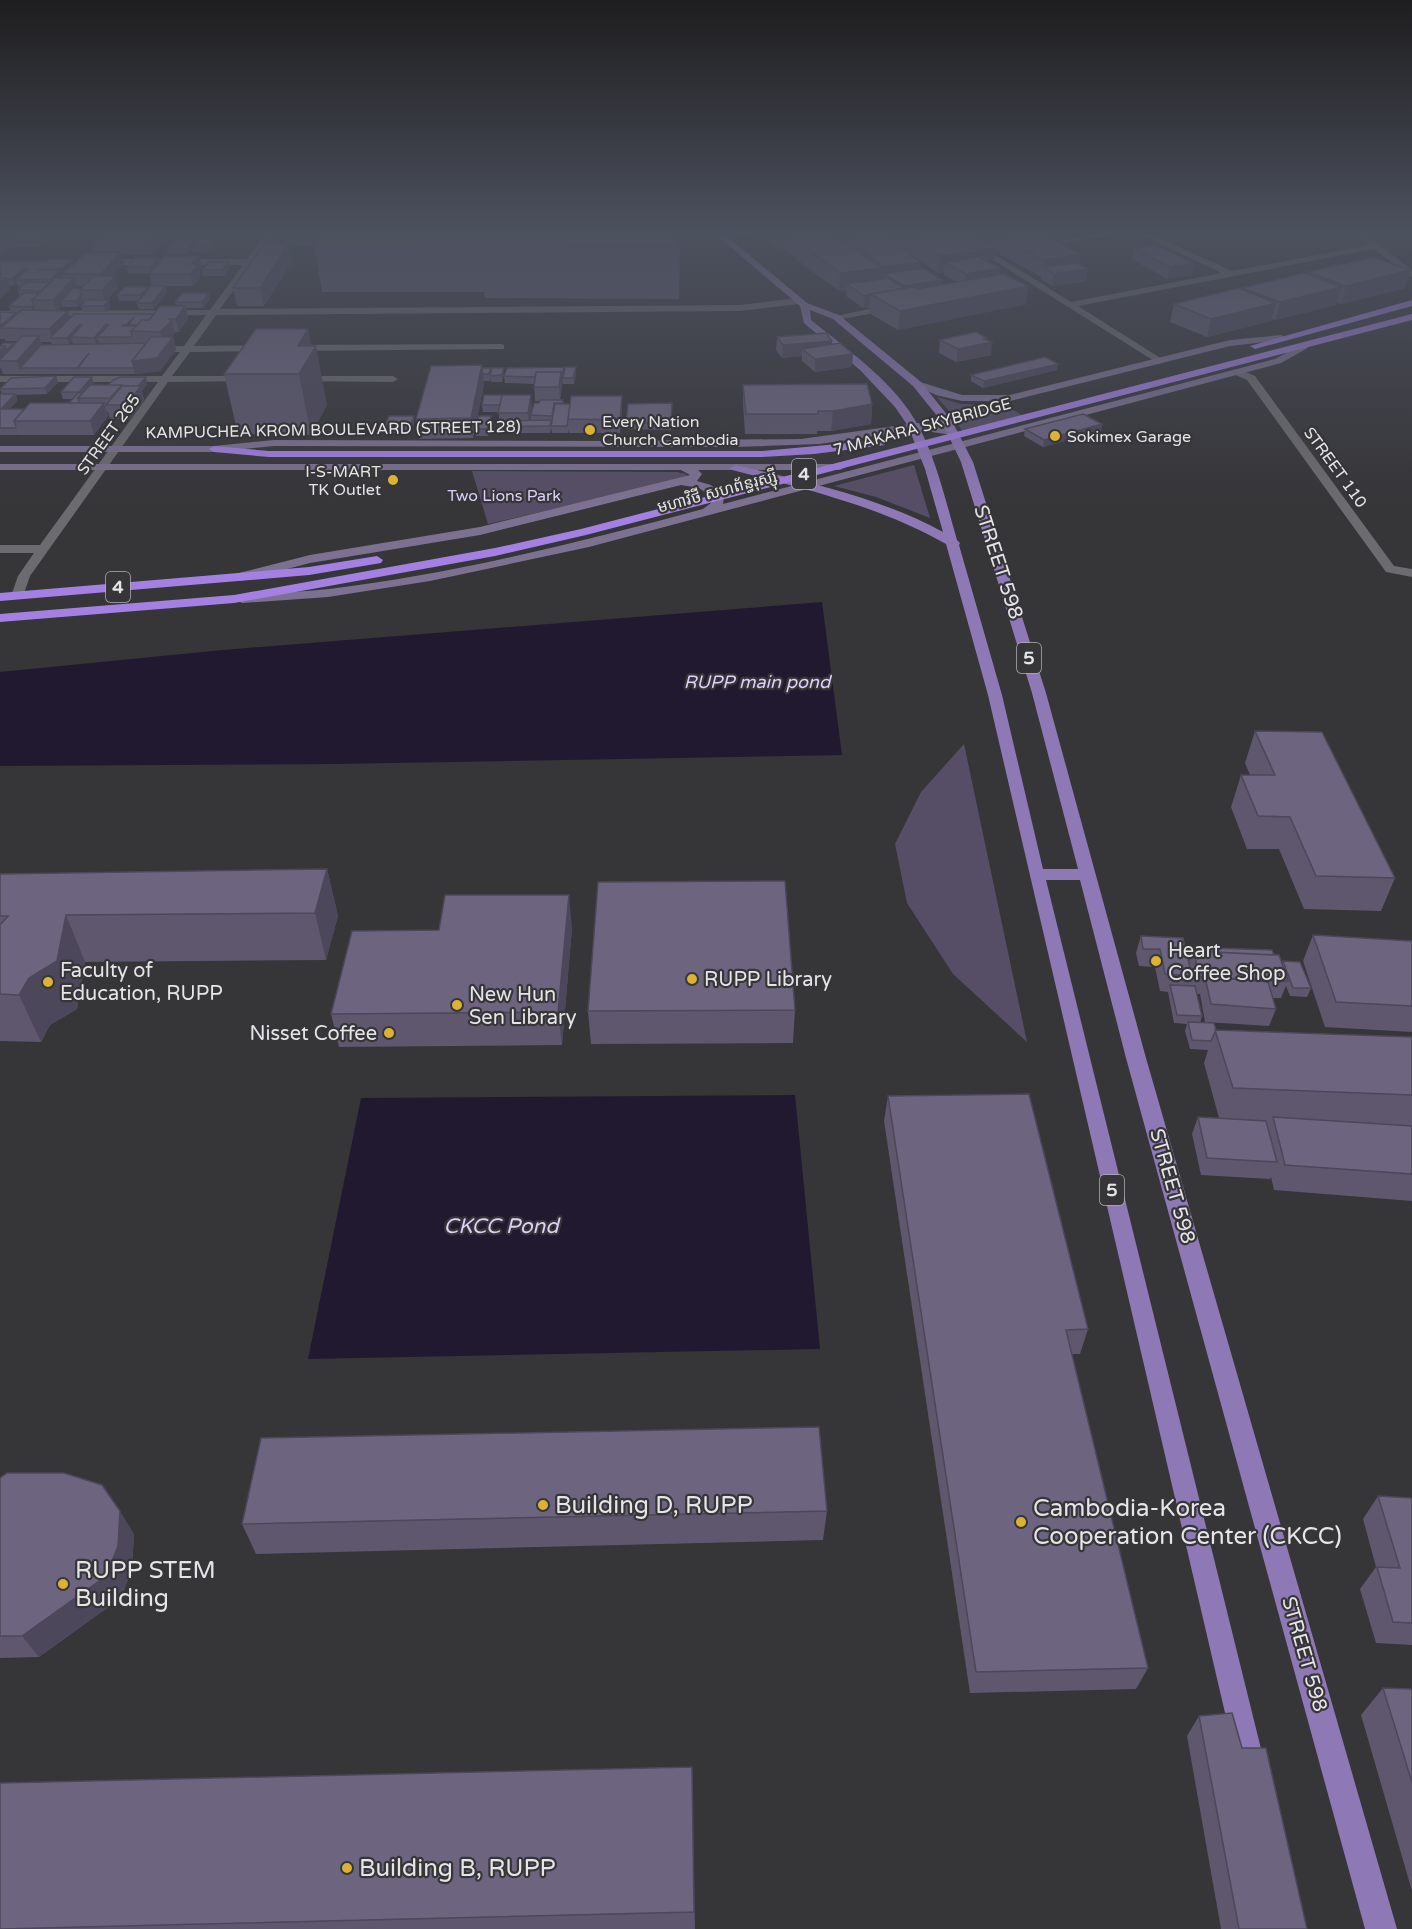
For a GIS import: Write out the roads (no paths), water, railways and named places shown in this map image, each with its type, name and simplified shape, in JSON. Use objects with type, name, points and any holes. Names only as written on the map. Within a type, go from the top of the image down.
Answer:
[{"type":"highway","name":"4","points":[[1281,338],[1337,323]]},
{"type":"highway","name":"មហាវិថី សហព័ន្ធរុស្ស៊ី","points":[[1113,393],[1303,347],[1390,323]]},
{"type":"highway","name":"7 MAKARA SKYBRIDGE","points":[[484,542],[571,523],[1281,338]]},
{"type":"highway","name":"7 MAKARA SKYBRIDGE","points":[[495,552],[582,532],[1113,393]]},
{"type":"highway","points":[[214,448],[269,454],[762,454],[814,451],[881,442]]},
{"type":"highway","name":"មហាវិថី សហព័ន្ធរុស្ស៊ី","points":[[0,597],[309,571],[484,542]]},
{"type":"highway","name":"មហាវិថី សហព័ន្ធរុស្ស៊ី","points":[[0,618],[234,599],[495,552]]},
{"type":"main road","name":"STREET 598","points":[[809,323],[884,388],[913,426],[926,453],[954,543],[995,695],[1257,1791]]},
{"type":"main road","name":"STREET 598","points":[[843,323],[917,384],[941,411],[956,438],[1011,599],[1136,1058],[1381,1929]]},
{"type":"main road","points":[[917,384],[941,395],[964,400],[987,401],[1010,398],[1230,343],[1281,338]]},
{"type":"main road","name":"មហាវិថី សហព័ន្ធរុស្ស៊ី","points":[[234,599],[328,593],[430,577],[589,543],[926,453],[956,438],[1278,361],[1303,347]]},
{"type":"main road","name":"KAMPUCHEA KROM BOULEVARD (STREET 128)","points":[[0,448],[214,448],[274,443],[806,442],[849,438],[913,426],[934,426],[956,438]]},
{"type":"main road","name":"KAMPUCHEA KROM BOULEVARD (STREET 128)","points":[[0,467],[830,468],[884,464]]},
{"type":"main road","name":"មហាវិថី សហព័ន្ធរុស្ស៊ី","points":[[235,578],[310,559],[480,531],[694,478],[696,474],[683,468]]},
{"type":"main road","points":[[736,468],[803,485],[903,517],[927,527],[954,543]]},
{"type":"main road","points":[[685,482],[713,489],[718,496],[717,504],[708,511]]},
{"type":"main road","points":[[1036,874],[1088,875]]},
{"type":"street","name":"STREET 265","points":[[17,596],[24,576],[207,323]]},
{"type":"street","points":[[1099,323],[1159,361]]},
{"type":"street","points":[[140,349],[501,347]]},
{"type":"street","name":"STREET 110","points":[[1237,372],[1251,378],[1390,569],[1412,573]]},
{"type":"street","points":[[0,379],[262,379]]},
{"type":"street","points":[[285,379],[393,379]]},
{"type":"street","points":[[0,549],[44,549]]},
{"type":"water","name":"RUPP main pond","points":[[822,602],[842,755],[334,764],[0,766],[0,672],[223,650]]},
{"type":"water","name":"CKCC Pond","points":[[795,1095],[820,1349],[308,1359],[361,1098]]},
{"type":"place","name":"Every Nation Church Cambodia","points":[[590,430]]},
{"type":"place","name":"Sokimex Garage","points":[[1055,436]]},
{"type":"place","name":"I-S-MART TK Outlet","points":[[393,480]]},
{"type":"place","name":"Heart Coffee Shop","points":[[1156,961]]},
{"type":"place","name":"RUPP Library","points":[[692,979]]},
{"type":"place","name":"Faculty of Education, RUPP","points":[[48,982]]},
{"type":"place","name":"New Hun Sen Library","points":[[457,1005]]},
{"type":"place","name":"Nisset Coffee","points":[[389,1033]]},
{"type":"place","name":"Building D, RUPP","points":[[543,1505]]},
{"type":"place","name":"Cambodia-Korea Cooperation Center (CKCC)","points":[[1021,1522]]},
{"type":"place","name":"RUPP STEM Building","points":[[63,1584]]},
{"type":"place","name":"Building B, RUPP","points":[[347,1868]]},
{"type":"park label","name":"Two Lions Park","points":[[504,495]]}]
